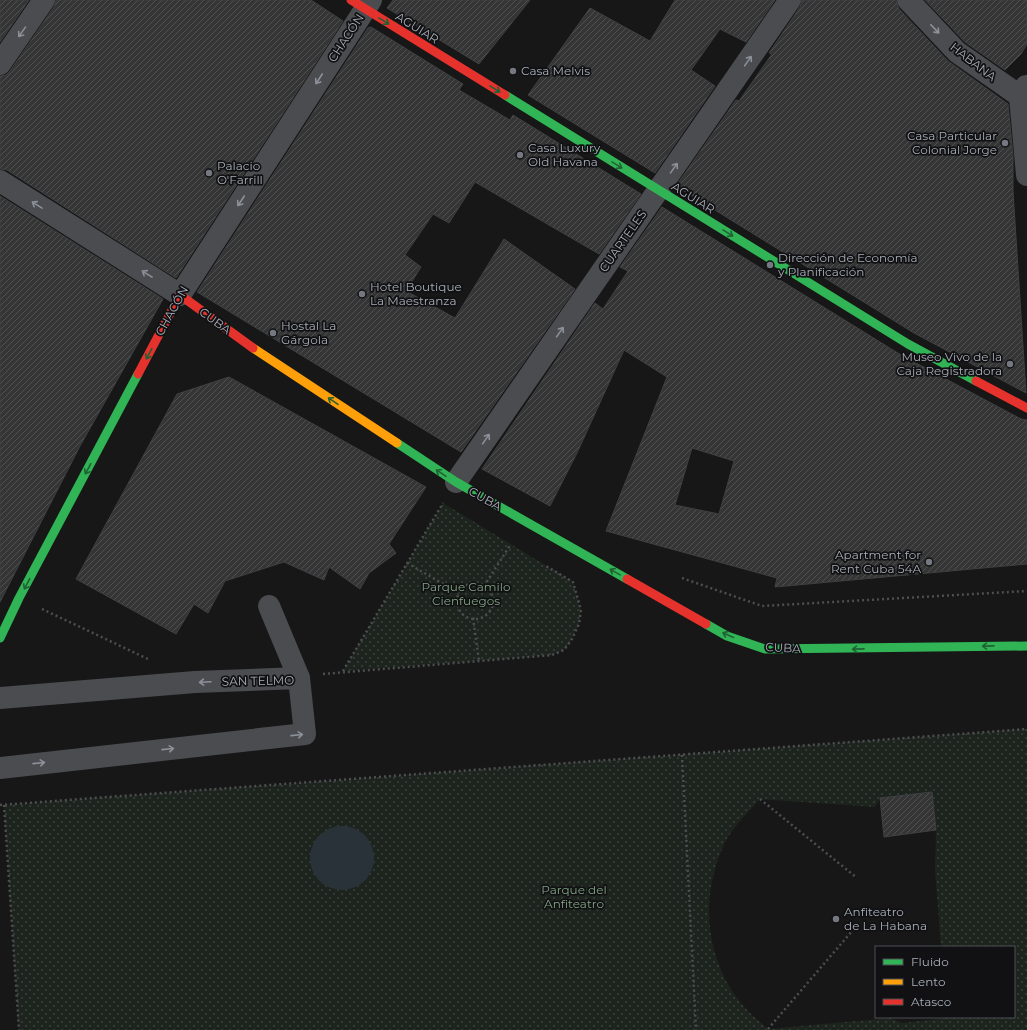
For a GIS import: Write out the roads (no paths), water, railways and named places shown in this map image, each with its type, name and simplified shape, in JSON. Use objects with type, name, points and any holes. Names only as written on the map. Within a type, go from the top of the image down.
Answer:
[{"type":"street","points":[[0,64],[44,0]]},
{"type":"street","name":"CUARTELES","points":[[456,482],[790,0]]},
{"type":"street","name":"HABANA","points":[[908,0],[957,52],[1025,94]]},
{"type":"street","name":"AGUIAR","points":[[362,3],[658,191],[908,344],[1027,408]]},
{"type":"street","name":"CHACÓN","points":[[3,624],[19,598],[180,295],[362,3]]},
{"type":"street","points":[[1025,94],[1027,175]]},
{"type":"street","name":"CUBA","points":[[0,181],[180,295],[234,335],[456,482],[728,636],[765,649],[1027,646]]},
{"type":"street","points":[[268,606],[299,678]]},
{"type":"street","name":"SAN TELMO","points":[[0,698],[195,682],[299,678],[304,734],[0,768]]},
{"type":"place","name":"Casa Melvis","points":[[513,71]]},
{"type":"place","name":"Casa Particular Colonial Jorge","points":[[1005,143]]},
{"type":"place","name":"Casa Luxury Old Havana","points":[[520,155]]},
{"type":"place","name":"Palacio O'Farrill","points":[[209,173]]},
{"type":"place","name":"Dirección de Economía y Planificación","points":[[770,265]]},
{"type":"place","name":"Hotel Boutique La Maestranza","points":[[362,294]]},
{"type":"place","name":"Hostal La Gárgola","points":[[273,333]]},
{"type":"place","name":"Museo Vivo de la Caja Registradora","points":[[1010,364]]},
{"type":"place","name":"Apartment for Rent Cuba 54A","points":[[929,562]]},
{"type":"place","name":"Anfiteatro de La Habana","points":[[836,919]]},
{"type":"park label","name":"Parque Camilo Cienfuegos","points":[[466,594]]},
{"type":"park label","name":"Parque del Anfiteatro","points":[[574,897]]}]
